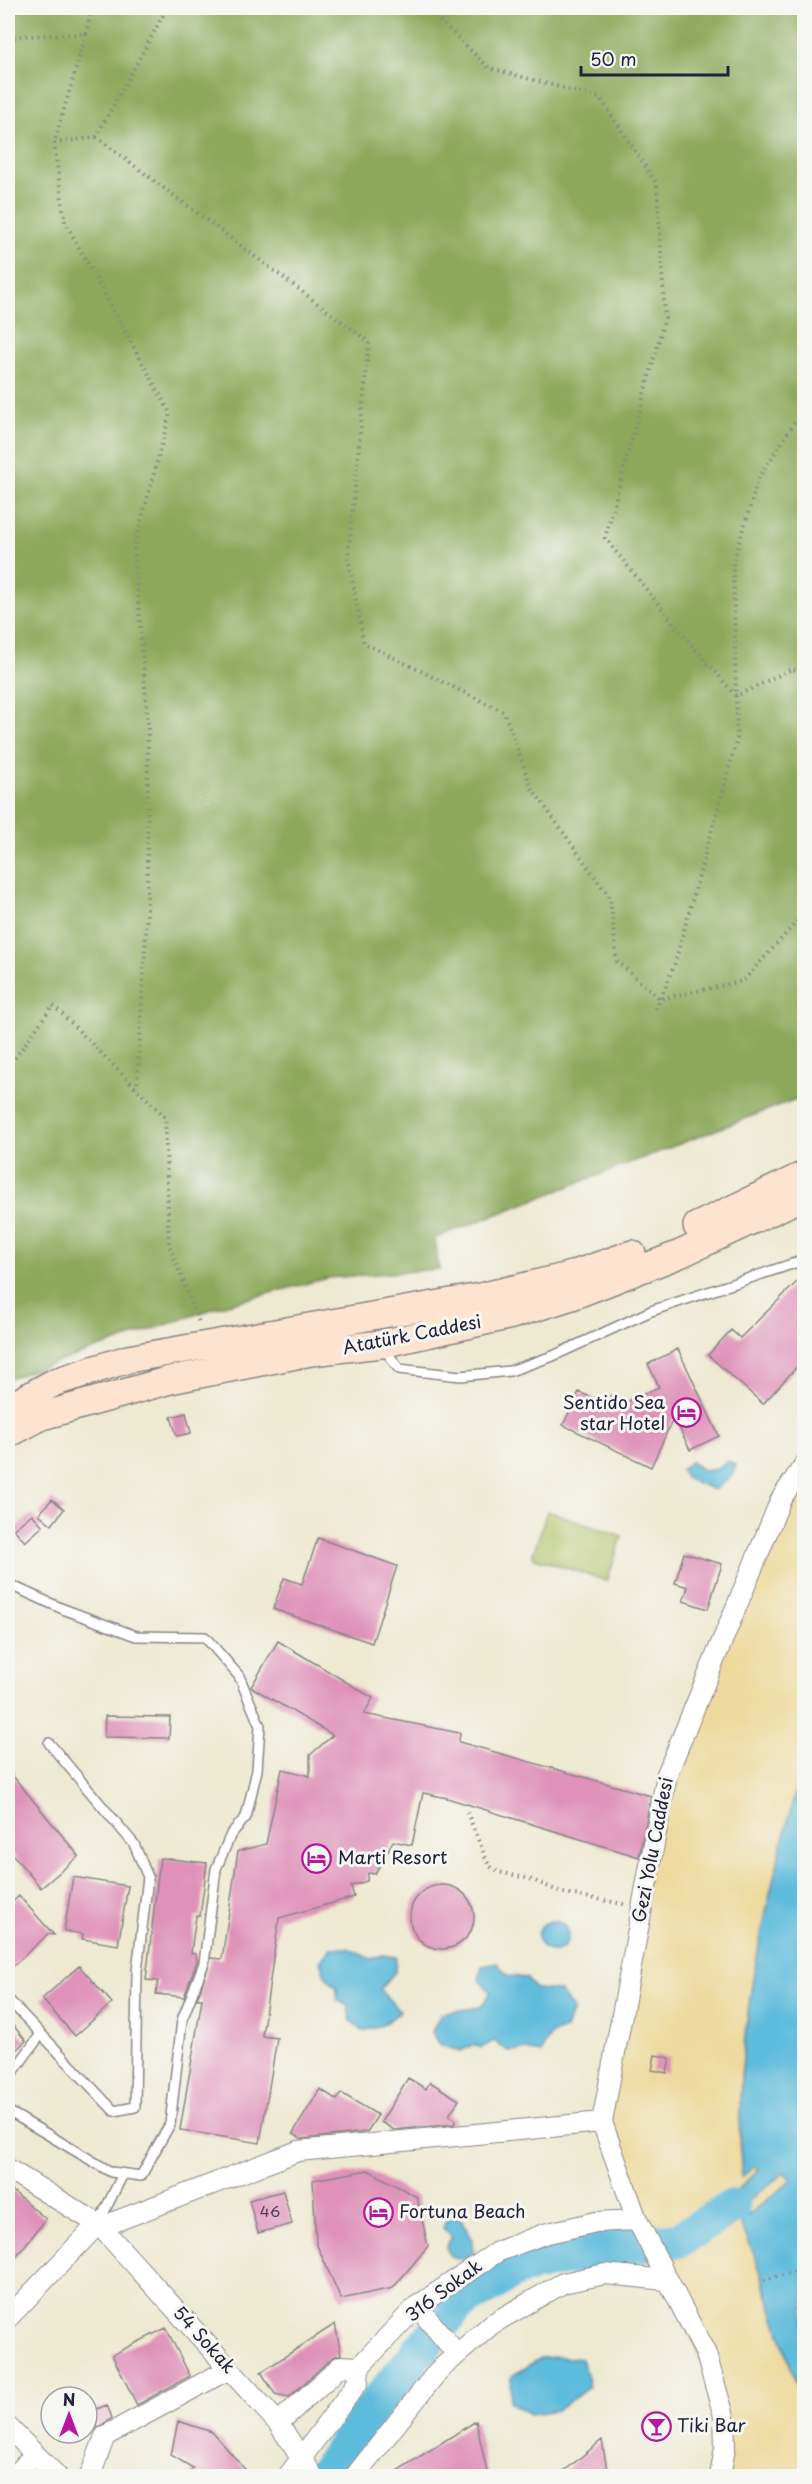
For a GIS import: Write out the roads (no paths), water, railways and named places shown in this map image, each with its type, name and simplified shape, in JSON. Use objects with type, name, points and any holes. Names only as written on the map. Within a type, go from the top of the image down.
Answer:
[{"type":"street","name":"Atatürk Caddesi","points":[[8,1408],[55,1382],[128,1359],[480,1297],[568,1276],[663,1242],[804,1175]]},
{"type":"street","name":"Atatürk Caddesi","points":[[8,1434],[42,1416],[170,1380],[310,1352],[381,1344],[513,1315],[572,1296],[681,1254],[804,1196]]},
{"type":"street","name":"Gezi Yolu Caddesi","points":[[602,2122],[667,1774],[781,1499],[804,1465]]},
{"type":"street","points":[[8,2318],[100,2225],[298,2151],[602,2122],[640,2225],[706,2354],[724,2416],[725,2448],[720,2476]]},
{"type":"street","name":"54 Sokak","points":[[8,2169],[100,2225],[278,2423],[302,2470]]},
{"type":"street","name":"316 Sokak","points":[[302,2470],[358,2382],[359,2367],[421,2311],[497,2252],[544,2234],[596,2222],[640,2225]]},
{"type":"street","points":[[355,2476],[438,2371],[452,2348],[563,2283],[605,2274],[663,2272]]},
{"type":"street","points":[[421,2311],[452,2348]]},
{"type":"street","points":[[278,2423],[340,2366],[359,2367]]},
{"type":"street","points":[[90,2476],[105,2436],[229,2369]]},
{"type":"street","points":[[8,2427],[57,2476]]},
{"type":"street","points":[[15,2476],[35,2454]]},
{"type":"lane","points":[[381,1344],[399,1369],[460,1376],[510,1371],[552,1356],[651,1311],[804,1260]]},
{"type":"lane","points":[[8,1584],[63,1609],[136,1636],[205,1637],[239,1676],[260,1726],[257,1770],[246,1817],[231,1834],[216,1869],[204,1963],[182,2020],[170,2124],[141,2176],[111,2172],[8,2111]]},
{"type":"lane","points":[[8,2000],[114,2111],[135,2107],[137,1971],[147,1877],[134,1844],[48,1743]]},
{"type":"lane","points":[[8,2079],[41,2034]]},
{"type":"lane","points":[[100,2225],[123,2174]]},
{"type":"water","points":[[727,1461],[736,1465],[733,1475],[714,1490],[685,1478],[681,1470],[690,1462],[705,1471],[717,1469]]},
{"type":"water","points":[[804,1758],[804,2408],[757,2261],[740,2222],[791,2181],[785,2172],[734,2212],[729,2199],[759,2170],[755,2166],[742,2177],[740,2124],[747,2018],[766,1913]]},
{"type":"water","points":[[553,1921],[564,1925],[568,1936],[564,1947],[553,1951],[542,1947],[538,1936],[542,1925]]},
{"type":"water","points":[[331,1948],[347,1948],[371,1959],[383,1955],[396,1957],[395,1972],[380,1989],[400,2012],[379,2027],[362,2031],[351,2021],[348,2006],[337,2000],[337,1988],[326,1977],[320,1961]]},
{"type":"water","points":[[497,1963],[508,1976],[526,1978],[536,1989],[559,1991],[573,2009],[566,2029],[551,2034],[541,2053],[525,2050],[508,2051],[494,2041],[481,2048],[474,2044],[461,2051],[441,2046],[432,2032],[441,2013],[481,2007],[491,1992],[479,1980],[482,1966]]},
{"type":"water","points":[[448,2215],[461,2220],[473,2240],[473,2252],[462,2260],[451,2257],[446,2247],[452,2237],[443,2228]]},
{"type":"water","points":[[540,2358],[582,2359],[589,2387],[558,2410],[530,2414],[510,2402],[512,2376]]},
{"type":"waterway","points":[[322,2476],[375,2405],[457,2306],[518,2268],[617,2247],[679,2240],[732,2207]]},
{"type":"place","name":"Sentido Sea star Hotel","points":[[686,1413]]},
{"type":"place","name":"Marti Resort","points":[[317,1858]]},
{"type":"place","name":"Fortuna Beach","points":[[378,2212]]},
{"type":"place","name":"Tiki Bar","points":[[656,2426]]}]
